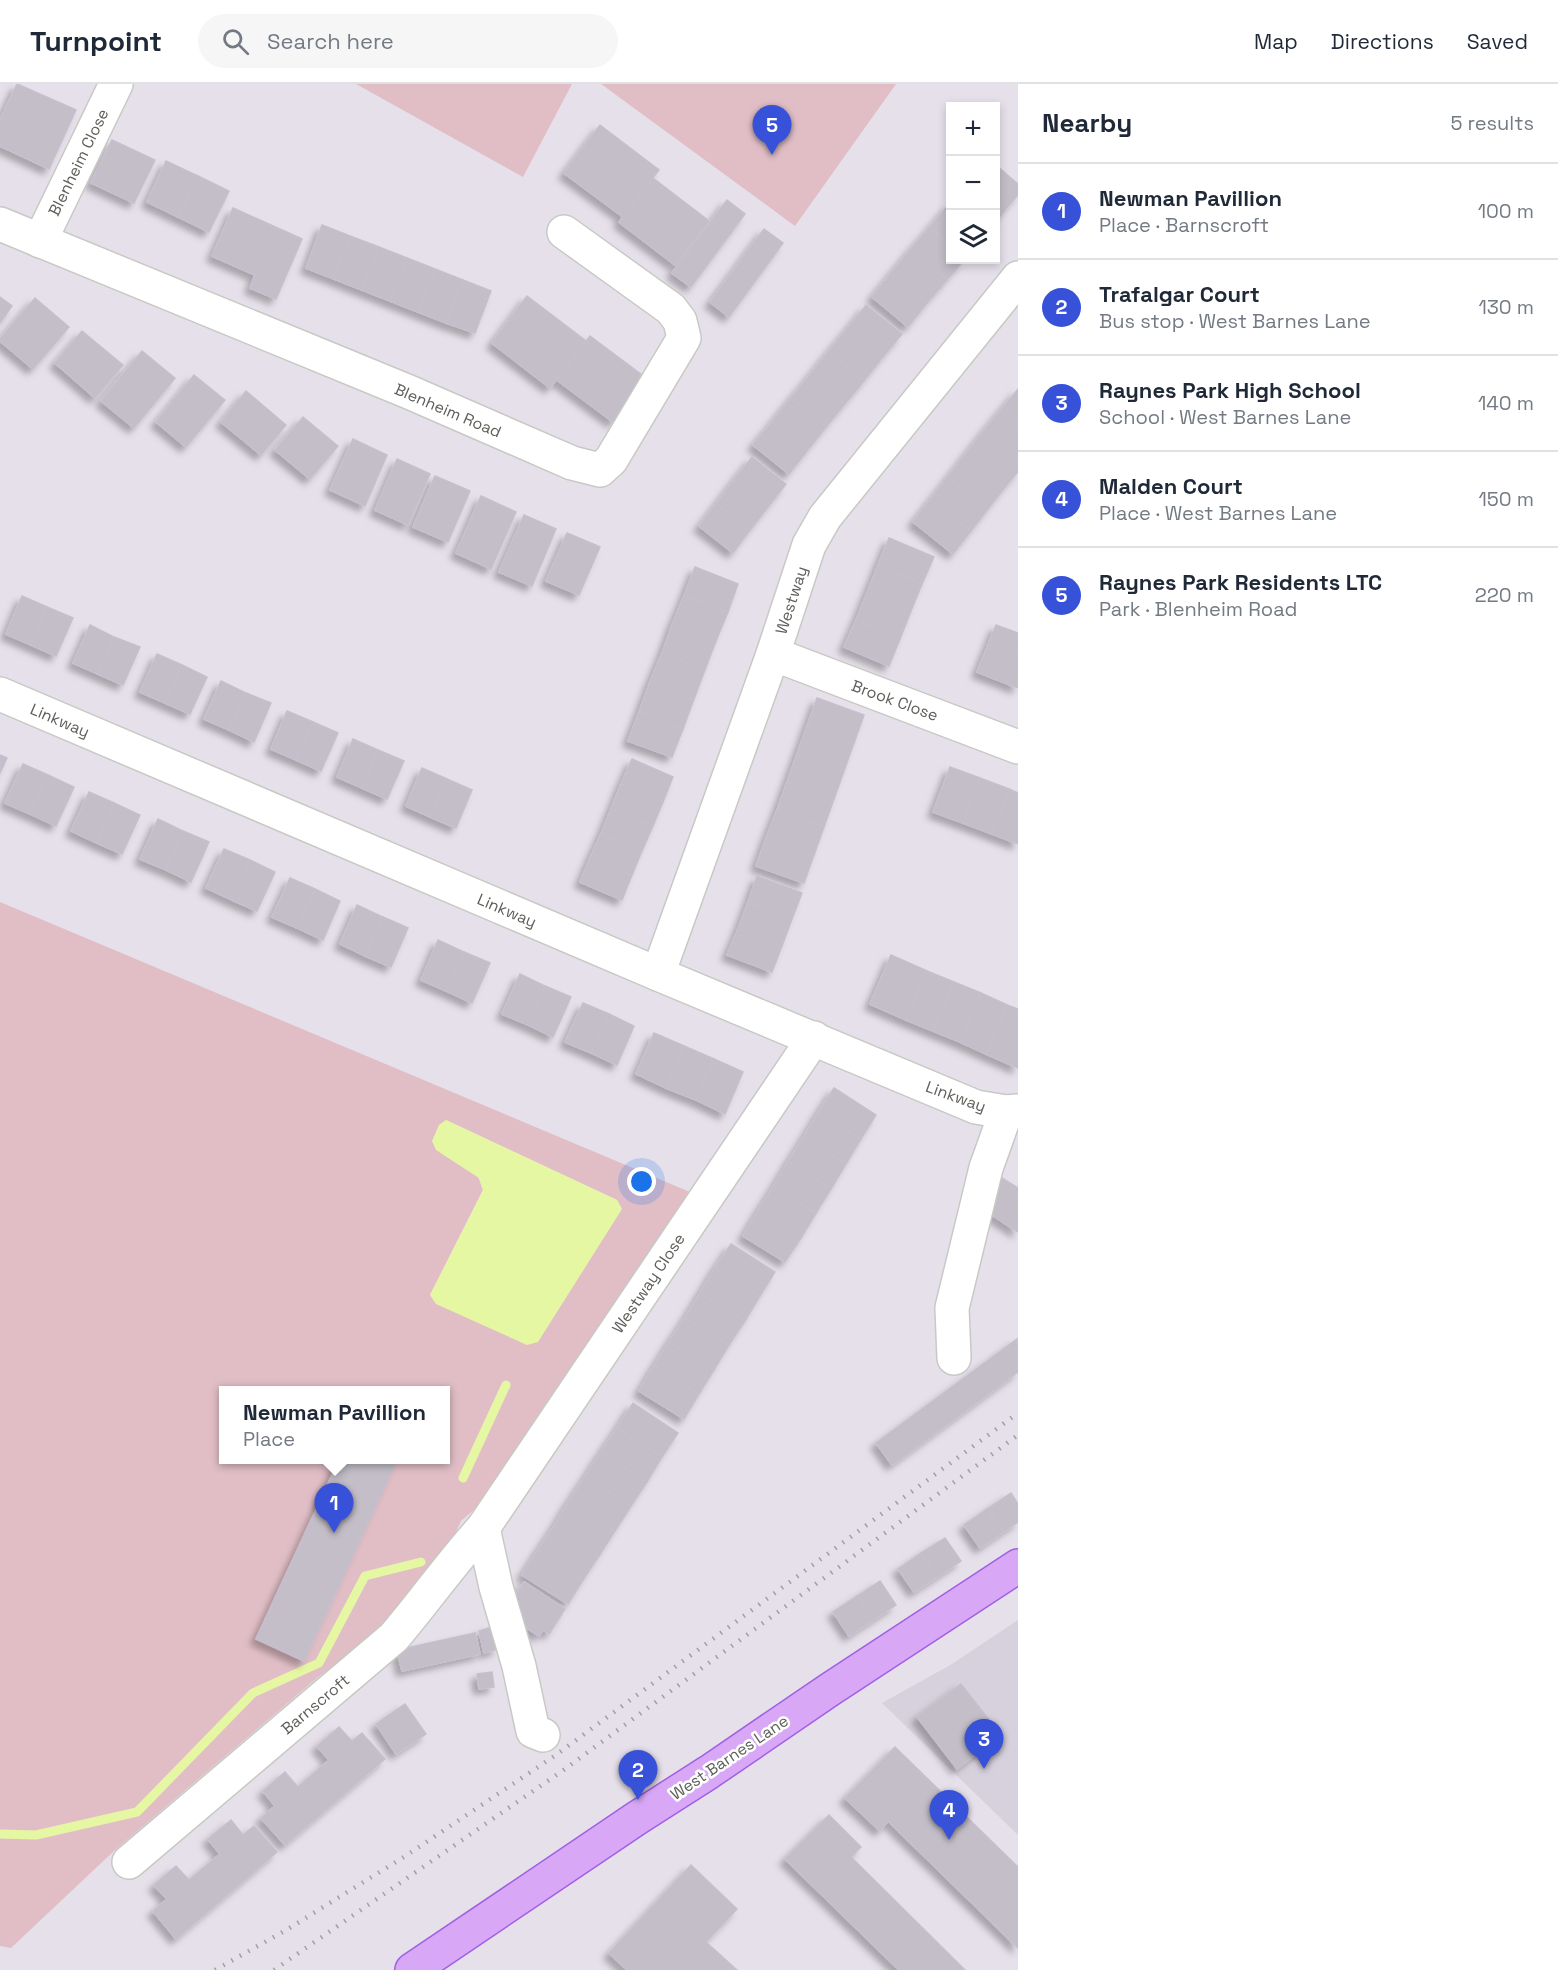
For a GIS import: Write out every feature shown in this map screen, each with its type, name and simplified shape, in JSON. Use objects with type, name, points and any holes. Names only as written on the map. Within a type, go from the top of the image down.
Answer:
[{"type":"main road","name":"West Barnes Lane","points":[[412,1970],[627,1824],[1018,1566]]},
{"type":"street","name":"Blenheim Close","points":[[40,241],[116,84]]},
{"type":"street","name":"Blenheim Road","points":[[0,224],[409,392],[572,463],[600,470],[610,460],[684,338],[680,321],[670,309],[564,232]]},
{"type":"street","name":"Westway","points":[[658,974],[809,545],[825,517],[1018,278]]},
{"type":"street","name":"Brook Close","points":[[772,654],[1018,747]]},
{"type":"street","name":"Linkway","points":[[0,694],[976,1107],[1012,1112]]},
{"type":"street","name":"Westway Close","points":[[483,1528],[814,1038]]},
{"type":"street","points":[[954,1358],[952,1308],[986,1168],[1012,1112]]},
{"type":"street","points":[[483,1528],[496,1587],[519,1666],[532,1731],[543,1735]]},
{"type":"street","name":"Barnscroft","points":[[129,1862],[394,1637],[423,1603],[459,1554],[483,1528]]},
{"type":"shaded area","points":[[356,84],[572,84],[523,177]]},
{"type":"shaded area","points":[[601,84],[896,84],[795,226]]},
{"type":"shaded area","points":[[0,902],[690,1192],[474,1510],[461,1521],[453,1539],[395,1619],[317,1678],[115,1850],[11,1948],[0,1946]],"holes":[[[446,1120],[617,1200],[621,1208],[430,1295],[483,1190]]]},
{"type":"shaded area","points":[[446,1120],[617,1200],[622,1209],[538,1342],[527,1345],[436,1304],[430,1295],[483,1190],[479,1178],[436,1150],[432,1141],[439,1125]]},
{"type":"shaded area","points":[[1018,1620],[1018,1835],[882,1703],[952,1664]]},
{"type":"building","points":[[17,84],[76,110],[49,169],[0,146],[0,120]]},
{"type":"building","points":[[600,125],[659,170],[623,217],[564,173]]},
{"type":"building","points":[[112,140],[155,160],[134,203],[91,183]]},
{"type":"building","points":[[166,161],[198,176],[178,217],[147,202]]},
{"type":"building","points":[[1000,168],[1018,184],[1018,195],[1004,211],[1000,208]]},
{"type":"building","points":[[198,176],[229,191],[209,232],[178,217]]},
{"type":"building","points":[[653,178],[709,221],[675,265],[619,222]]},
{"type":"building","points":[[727,200],[745,214],[691,287],[672,273]]},
{"type":"building","points":[[233,208],[302,239],[276,299],[250,288],[255,275],[212,256]]},
{"type":"building","points":[[946,208],[946,241],[930,227]]},
{"type":"building","points":[[322,225],[350,236],[334,279],[306,268]]},
{"type":"building","points":[[930,227],[946,241],[946,264],[961,264],[947,280],[910,250]]},
{"type":"building","points":[[764,229],[783,243],[729,317],[710,302]]},
{"type":"building","points":[[350,236],[379,247],[362,290],[334,279]]},
{"type":"building","points":[[379,247],[407,258],[390,301],[362,290]]},
{"type":"building","points":[[910,250],[947,280],[927,303],[891,273]]},
{"type":"building","points":[[407,258],[435,269],[418,312],[390,301]]},
{"type":"building","points":[[435,269],[463,280],[446,323],[418,312]]},
{"type":"building","points":[[891,273],[927,303],[908,327],[872,297]]},
{"type":"building","points":[[463,280],[491,291],[475,333],[446,323]]},
{"type":"building","points":[[527,296],[586,341],[550,388],[492,343]]},
{"type":"building","points":[[0,297],[12,306],[0,323]]},
{"type":"building","points":[[35,298],[69,327],[33,369],[0,339]]},
{"type":"building","points":[[866,305],[902,334],[883,357],[847,329]]},
{"type":"building","points":[[847,329],[883,357],[864,381],[828,352]]},
{"type":"building","points":[[82,331],[123,365],[95,398],[55,363]]},
{"type":"building","points":[[590,336],[646,378],[613,422],[557,380]]},
{"type":"building","points":[[142,351],[175,378],[134,428],[101,401]]},
{"type":"building","points":[[828,352],[864,381],[845,404],[810,375]]},
{"type":"building","points":[[194,375],[225,400],[186,447],[156,422]]},
{"type":"building","points":[[810,375],[845,404],[826,427],[791,398]]},
{"type":"building","points":[[1018,389],[1018,425],[1000,411]]},
{"type":"building","points":[[246,391],[286,425],[261,455],[221,422]]},
{"type":"building","points":[[791,398],[826,427],[807,451],[772,422]]},
{"type":"building","points":[[1000,411],[1018,425],[1018,461],[982,433]]},
{"type":"building","points":[[303,417],[338,446],[310,479],[275,450]]},
{"type":"building","points":[[772,422],[807,451],[789,474],[753,445]]},
{"type":"building","points":[[982,433],[1018,461],[1018,472],[1005,487],[965,455]]},
{"type":"building","points":[[353,439],[387,455],[365,506],[330,490]]},
{"type":"building","points":[[965,455],[1005,487],[988,509],[948,477]]},
{"type":"building","points":[[752,457],[786,484],[768,507],[734,480]]},
{"type":"building","points":[[397,459],[430,474],[408,525],[375,510]]},
{"type":"building","points":[[435,476],[470,491],[448,542],[413,527]]},
{"type":"building","points":[[948,477],[988,509],[971,531],[930,500]]},
{"type":"building","points":[[734,480],[768,507],[750,530],[716,504]]},
{"type":"building","points":[[481,496],[516,512],[491,569],[456,553]]},
{"type":"building","points":[[930,500],[971,531],[953,554],[913,522]]},
{"type":"building","points":[[716,504],[750,530],[733,553],[699,526]]},
{"type":"building","points":[[524,515],[556,529],[532,586],[499,572]]},
{"type":"building","points":[[567,533],[600,547],[579,595],[546,581]]},
{"type":"building","points":[[889,538],[934,557],[922,584],[878,565]]},
{"type":"building","points":[[878,565],[922,584],[911,611],[867,593]]},
{"type":"building","points":[[695,567],[738,584],[728,612],[684,596]]},
{"type":"building","points":[[867,593],[911,611],[900,639],[856,620]]},
{"type":"building","points":[[22,596],[47,607],[31,645],[6,634]]},
{"type":"building","points":[[684,596],[728,612],[716,641],[672,625]]},
{"type":"building","points":[[47,607],[73,618],[56,656],[31,645]]},
{"type":"building","points":[[856,620],[900,639],[889,666],[844,647]]},
{"type":"building","points":[[90,625],[114,637],[98,674],[73,663]]},
{"type":"building","points":[[672,625],[716,641],[705,670],[662,653]]},
{"type":"building","points":[[996,625],[1018,633],[1018,648],[1005,683],[977,672]]},
{"type":"building","points":[[114,637],[140,647],[123,685],[98,674]]},
{"type":"building","points":[[1018,648],[1018,688],[1005,683]]},
{"type":"building","points":[[662,653],[705,670],[694,699],[650,682]]},
{"type":"building","points":[[157,654],[182,665],[165,703],[140,692]]},
{"type":"building","points":[[182,665],[207,677],[190,714],[165,703]]},
{"type":"building","points":[[221,681],[246,693],[229,730],[204,719]]},
{"type":"building","points":[[650,682],[694,699],[683,729],[639,712]]},
{"type":"building","points":[[246,693],[271,703],[254,742],[229,730]]},
{"type":"building","points":[[817,698],[864,715],[854,743],[807,726]]},
{"type":"building","points":[[287,711],[313,722],[296,760],[271,749]]},
{"type":"building","points":[[639,712],[683,729],[672,757],[628,741]]},
{"type":"building","points":[[313,722],[338,733],[321,771],[296,760]]},
{"type":"building","points":[[807,726],[854,743],[844,771],[797,754]]},
{"type":"building","points":[[353,739],[378,750],[362,788],[337,777]]},
{"type":"building","points":[[378,750],[404,761],[387,799],[362,788]]},
{"type":"building","points":[[797,754],[844,771],[834,799],[787,782]]},
{"type":"building","points":[[0,755],[7,758],[0,773]]},
{"type":"building","points":[[632,759],[673,777],[663,802],[621,784]]},
{"type":"building","points":[[23,764],[48,775],[30,814],[5,803]]},
{"type":"building","points":[[950,767],[980,778],[963,823],[933,812]]},
{"type":"building","points":[[422,768],[447,779],[430,817],[406,806]]},
{"type":"building","points":[[48,775],[74,787],[56,826],[30,814]]},
{"type":"building","points":[[980,778],[1009,789],[992,834],[963,823]]},
{"type":"building","points":[[447,779],[472,790],[456,828],[430,817]]},
{"type":"building","points":[[787,782],[834,799],[824,827],[777,810]]},
{"type":"building","points":[[621,784],[663,802],[653,826],[611,809]]},
{"type":"building","points":[[1009,789],[1018,793],[1018,844],[992,834]]},
{"type":"building","points":[[89,792],[114,803],[97,843],[71,831]]},
{"type":"building","points":[[114,803],[140,815],[122,854],[97,843]]},
{"type":"building","points":[[611,809],[653,826],[642,851],[601,834]]},
{"type":"building","points":[[777,810],[824,827],[814,855],[766,838]]},
{"type":"building","points":[[158,819],[183,831],[166,870],[140,859]]},
{"type":"building","points":[[183,831],[209,842],[191,882],[166,870]]},
{"type":"building","points":[[601,834],[642,851],[632,875],[590,858]]},
{"type":"building","points":[[766,838],[814,855],[804,883],[756,866]]},
{"type":"building","points":[[224,849],[250,860],[232,900],[206,888]]},
{"type":"building","points":[[590,858],[632,875],[622,900],[580,882]]},
{"type":"building","points":[[250,860],[275,872],[257,911],[232,900]]},
{"type":"building","points":[[757,876],[802,893],[792,919],[748,902]]},
{"type":"building","points":[[290,878],[315,889],[297,928],[272,917]]},
{"type":"building","points":[[315,889],[340,901],[323,940],[297,928]]},
{"type":"building","points":[[748,902],[792,919],[782,946],[738,929]]},
{"type":"building","points":[[357,905],[383,917],[365,956],[340,944]]},
{"type":"building","points":[[383,917],[408,928],[391,967],[365,956]]},
{"type":"building","points":[[738,929],[782,946],[772,972],[727,955]]},
{"type":"building","points":[[438,940],[464,952],[446,991],[421,980]]},
{"type":"building","points":[[464,952],[490,963],[472,1003],[446,991]]},
{"type":"building","points":[[891,955],[927,971],[906,1020],[870,1004]]},
{"type":"building","points":[[927,971],[954,982],[933,1031],[906,1020]]},
{"type":"building","points":[[520,974],[545,986],[528,1025],[502,1014]]},
{"type":"building","points":[[954,982],[981,993],[960,1042],[933,1031]]},
{"type":"building","points":[[545,986],[571,997],[553,1037],[528,1025]]},
{"type":"building","points":[[981,993],[1007,1005],[986,1054],[960,1042]]},
{"type":"building","points":[[583,1003],[609,1014],[591,1053],[565,1042]]},
{"type":"building","points":[[1007,1005],[1018,1009],[1018,1068],[986,1054]]},
{"type":"building","points":[[609,1014],[634,1026],[617,1065],[591,1053]]},
{"type":"building","points":[[654,1033],[684,1046],[666,1088],[636,1074]]},
{"type":"building","points":[[684,1046],[714,1059],[696,1100],[666,1088]]},
{"type":"building","points":[[714,1059],[743,1072],[725,1114],[696,1100]]},
{"type":"building","points":[[834,1088],[876,1115],[861,1139],[818,1113]]},
{"type":"building","points":[[818,1113],[861,1139],[846,1164],[803,1138]]},
{"type":"building","points":[[803,1138],[846,1164],[831,1189],[788,1162]]},
{"type":"building","points":[[788,1162],[831,1189],[816,1213],[773,1187]]},
{"type":"building","points":[[997,1175],[1018,1188],[1018,1195],[1001,1221],[977,1205]]},
{"type":"building","points":[[773,1187],[816,1213],[801,1238],[758,1211]]},
{"type":"building","points":[[1018,1195],[1018,1232],[1001,1221]]},
{"type":"building","points":[[758,1211],[801,1238],[785,1262],[743,1236]]},
{"type":"building","points":[[731,1244],[775,1272],[760,1296],[715,1268]]},
{"type":"building","points":[[715,1268],[760,1296],[745,1321],[700,1293]]},
{"type":"building","points":[[700,1293],[745,1321],[729,1345],[685,1318]]},
{"type":"building","points":[[685,1318],[729,1345],[714,1370],[669,1342]]},
{"type":"building","points":[[1017,1339],[1018,1372],[892,1465],[876,1443]]},
{"type":"building","points":[[669,1342],[714,1370],[699,1394],[654,1366]]},
{"type":"building","points":[[654,1366],[699,1394],[684,1419],[639,1391]]},
{"type":"building","points":[[633,1403],[678,1433],[662,1457],[617,1428]]},
{"type":"building","points":[[617,1428],[662,1457],[647,1482],[601,1452]]},
{"type":"building","points":[[601,1452],[647,1482],[631,1506],[585,1477]]},
{"type":"building","points":[[337,1464],[395,1464],[304,1661],[256,1639]]},
{"type":"building","points":[[585,1477],[631,1506],[615,1531],[569,1501]]},
{"type":"building","points":[[1011,1493],[1018,1504],[1018,1522],[1003,1532],[987,1509]]},
{"type":"building","points":[[569,1501],[615,1531],[599,1556],[554,1526]]},
{"type":"building","points":[[987,1509],[1003,1532],[980,1548],[964,1525]]},
{"type":"building","points":[[554,1526],[599,1556],[583,1580],[538,1550]]},
{"type":"building","points":[[945,1538],[961,1561],[937,1577],[921,1553]]},
{"type":"building","points":[[538,1550],[583,1580],[568,1604],[522,1575]]},
{"type":"building","points":[[921,1553],[937,1577],[914,1592],[898,1569]]},
{"type":"building","points":[[880,1581],[896,1605],[873,1620],[857,1596]]},
{"type":"building","points":[[524,1582],[565,1609],[549,1634],[543,1630],[539,1636],[521,1624],[525,1618],[513,1610],[521,1599],[516,1595]]},
{"type":"building","points":[[857,1596],[873,1620],[849,1636],[833,1612]]},
{"type":"building","points":[[492,1627],[498,1649],[484,1653],[479,1631]]},
{"type":"building","points":[[475,1633],[480,1654],[402,1671],[397,1650]]},
{"type":"building","points":[[492,1672],[494,1687],[479,1689],[477,1674]]},
{"type":"building","points":[[961,1684],[1001,1735],[957,1769],[917,1717]]},
{"type":"building","points":[[405,1704],[426,1734],[396,1754],[376,1724]]},
{"type":"building","points":[[339,1727],[352,1741],[362,1733],[385,1759],[285,1845],[261,1818],[275,1806],[263,1791],[285,1772],[298,1787],[329,1760],[317,1746]]},
{"type":"building","points":[[895,1747],[1018,1867],[1018,1948],[888,1821],[880,1831],[845,1798]]},
{"type":"building","points":[[829,1815],[861,1847],[851,1857],[965,1970],[899,1970],[785,1859]]},
{"type":"building","points":[[231,1820],[243,1835],[254,1826],[277,1852],[176,1939],[153,1911],[167,1899],[154,1885],[176,1866],[189,1880],[220,1854],[208,1839]]},
{"type":"building","points":[[691,1865],[737,1909],[706,1942],[737,1970],[627,1970],[609,1953]]},
{"type":"waterway","points":[[463,1478],[506,1385]]},
{"type":"waterway","points":[[0,1834],[36,1835],[137,1812],[253,1693],[319,1663],[365,1576],[421,1562]]},
{"type":"railway","points":[[215,1970],[288,1929],[407,1855],[556,1755],[1018,1413]]},
{"type":"railway","points":[[274,1970],[565,1769],[1018,1435]]},
{"type":"place","name":"Raynes Park Residents LTC","points":[[772,155]]},
{"type":"place","name":"Newman Pavillion","points":[[334,1533]]},
{"type":"place","name":"Raynes Park High School","points":[[984,1769]]},
{"type":"place","name":"Trafalgar Court","points":[[638,1800]]},
{"type":"place","name":"Malden Court","points":[[949,1840]]}]
